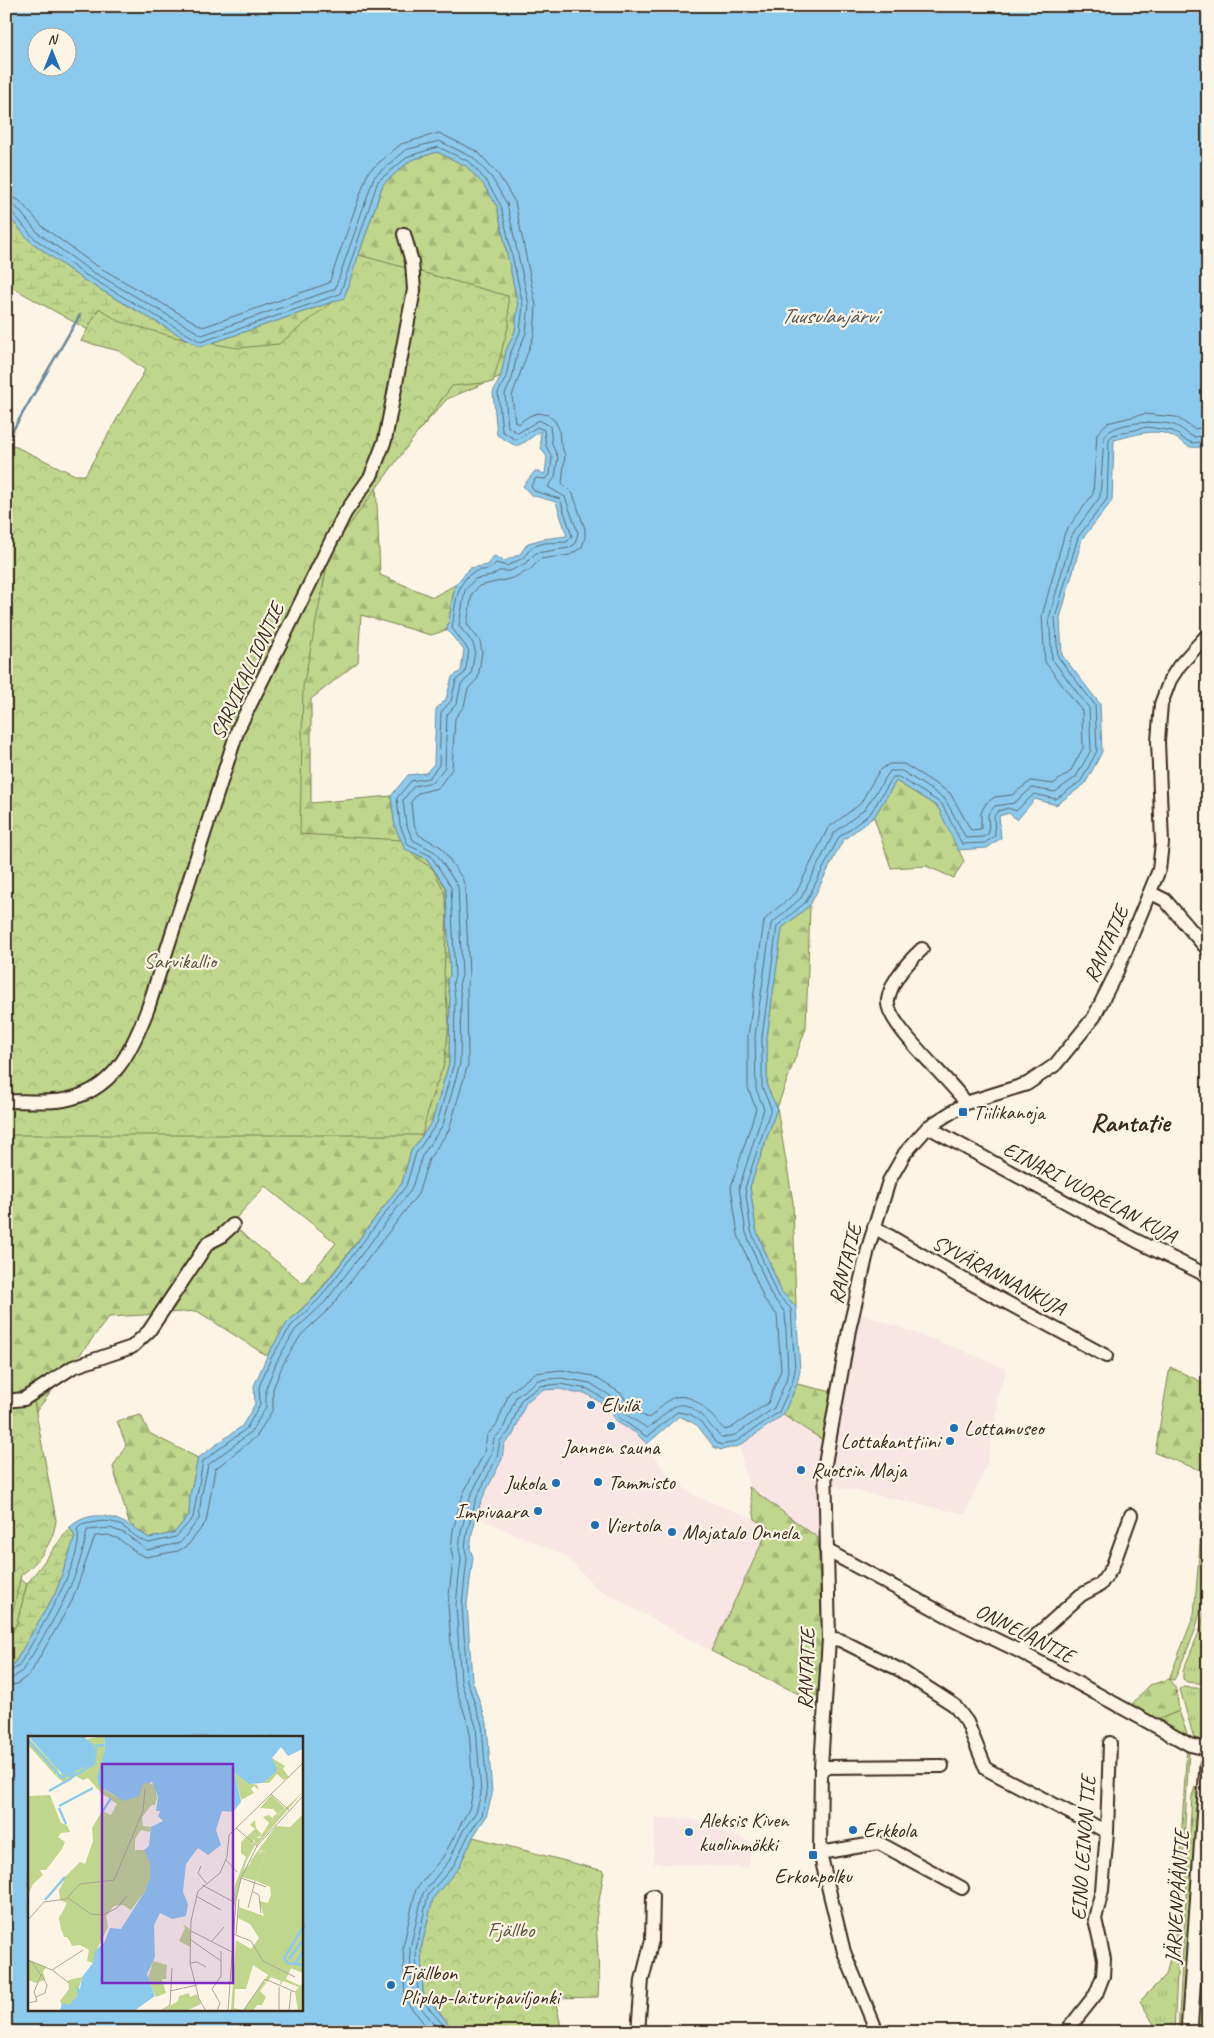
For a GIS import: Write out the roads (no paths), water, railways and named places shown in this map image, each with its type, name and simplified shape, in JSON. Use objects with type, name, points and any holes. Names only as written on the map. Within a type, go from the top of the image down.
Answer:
[{"type":"main road","name":"JÄRVENPÄÄNTIE","points":[[1189,2032],[1208,1766]]},
{"type":"street","name":"SARVIKALLIONTIE","points":[[6,1101],[62,1100],[81,1096],[112,1077],[134,1042],[151,998],[238,729],[345,513],[371,476],[385,440],[414,290],[412,262],[404,234]]},
{"type":"street","name":"RANTATIE","points":[[877,2032],[844,1952],[820,1853],[821,1767],[829,1638],[824,1481],[828,1440],[849,1330],[874,1227],[889,1181],[905,1153],[928,1127],[966,1103],[1027,1084],[1055,1065],[1078,1040],[1098,1010],[1151,893],[1159,870],[1162,843],[1158,741],[1161,704],[1170,680],[1179,666],[1208,634]]},
{"type":"street","points":[[1151,893],[1165,900],[1208,950]]},
{"type":"street","points":[[922,950],[912,959],[892,986],[887,1001],[888,1010],[898,1027],[957,1090],[966,1103]]},
{"type":"street","name":"EINARI VUORELAN KUJA","points":[[928,1127],[1129,1237],[1208,1276]]},
{"type":"street","points":[[6,1400],[24,1399],[73,1367],[132,1347],[140,1341],[173,1299],[208,1243],[220,1237],[232,1225]]},
{"type":"street","name":"SYVÄRANNANKUJA","points":[[874,1227],[961,1278],[1106,1356]]},
{"type":"street","points":[[1019,1650],[1074,1600],[1100,1585],[1112,1568],[1131,1515]]},
{"type":"street","name":"ONNELANTIE","points":[[826,1550],[953,1619],[1019,1650],[1190,1745],[1208,1749]]},
{"type":"street","points":[[829,1638],[840,1640],[900,1670],[954,1704],[967,1722],[986,1770],[1107,1832]]},
{"type":"street","name":"EINO LEINON TIE","points":[[1066,2032],[1096,1994],[1103,1976],[1104,1959],[1095,1919],[1102,1890],[1107,1832],[1110,1743]]},
{"type":"street","points":[[821,1767],[942,1766]]},
{"type":"street","points":[[820,1853],[879,1843],[962,1888]]},
{"type":"street","points":[[638,2032],[642,1980],[652,1940],[653,1896]]},
{"type":"water","name":"Tuusulanjärvi","points":[[6,6],[1208,6],[1208,446],[1191,447],[1172,436],[1158,432],[1143,433],[1114,440],[1112,501],[1082,539],[1060,618],[1062,655],[1100,704],[1102,752],[1085,784],[1056,805],[1035,799],[1017,820],[1009,813],[999,816],[1001,838],[987,848],[958,850],[938,807],[896,781],[874,817],[843,840],[810,905],[782,928],[767,1037],[767,1087],[777,1108],[750,1187],[756,1229],[781,1291],[796,1307],[800,1371],[797,1384],[783,1415],[739,1446],[721,1450],[714,1447],[697,1425],[679,1416],[647,1444],[636,1433],[615,1421],[611,1409],[585,1393],[575,1393],[560,1389],[542,1390],[526,1402],[513,1435],[504,1444],[502,1459],[481,1501],[472,1533],[470,1549],[473,1557],[467,1604],[472,1680],[487,1723],[492,1795],[486,1817],[473,1837],[459,1867],[433,1898],[421,1949],[423,1993],[455,2032],[6,2032],[6,1669],[14,1664],[56,1592],[75,1537],[70,1527],[80,1520],[101,1516],[121,1521],[149,1538],[174,1533],[189,1515],[190,1496],[198,1458],[242,1426],[255,1404],[254,1386],[267,1356],[287,1323],[317,1295],[402,1183],[411,1151],[432,1122],[449,1063],[450,998],[447,979],[450,976],[446,888],[427,859],[405,849],[395,827],[391,796],[408,775],[426,773],[434,764],[436,709],[446,699],[452,677],[461,671],[464,650],[447,630],[455,585],[470,568],[488,565],[494,556],[505,561],[520,554],[528,543],[567,536],[556,502],[531,495],[523,486],[535,471],[545,474],[547,457],[541,448],[540,431],[516,446],[497,435],[493,392],[501,376],[506,351],[515,331],[518,305],[497,206],[483,184],[466,166],[437,152],[411,160],[383,184],[344,298],[200,347],[82,279],[30,241],[6,213]]},
{"type":"waterway","points":[[10,435],[80,315]]},
{"type":"place","name":"Tiilikanoja","points":[[963,1112]]},
{"type":"place","name":"Elvilä","points":[[591,1405]]},
{"type":"place","name":"Jannen sauna","points":[[611,1426]]},
{"type":"place","name":"Lottamuseo","points":[[954,1428]]},
{"type":"place","name":"Lottakanttiini","points":[[950,1441]]},
{"type":"place","name":"Ruotsin Maja","points":[[801,1470]]},
{"type":"place","name":"Tammisto","points":[[598,1482]]},
{"type":"place","name":"Jukola","points":[[556,1483]]},
{"type":"place","name":"Impivaara","points":[[538,1511]]},
{"type":"place","name":"Viertola","points":[[595,1525]]},
{"type":"place","name":"Majatalo Onnela","points":[[672,1532]]},
{"type":"place","name":"Erkkola","points":[[853,1830]]},
{"type":"place","name":"Aleksis Kiven kuolinmökki","points":[[689,1832]]},
{"type":"place","name":"Erkonpolku","points":[[813,1855]]},
{"type":"place","name":"Fjällbon Pliplap-laituripaviljonki","points":[[391,1985]]},
{"type":"district","name":"Rantatie","points":[[1130,1122]]},
{"type":"park label","name":"Sarvikallio","points":[[180,961]]},
{"type":"park label","name":"Fjällbo","points":[[511,1930]]}]
